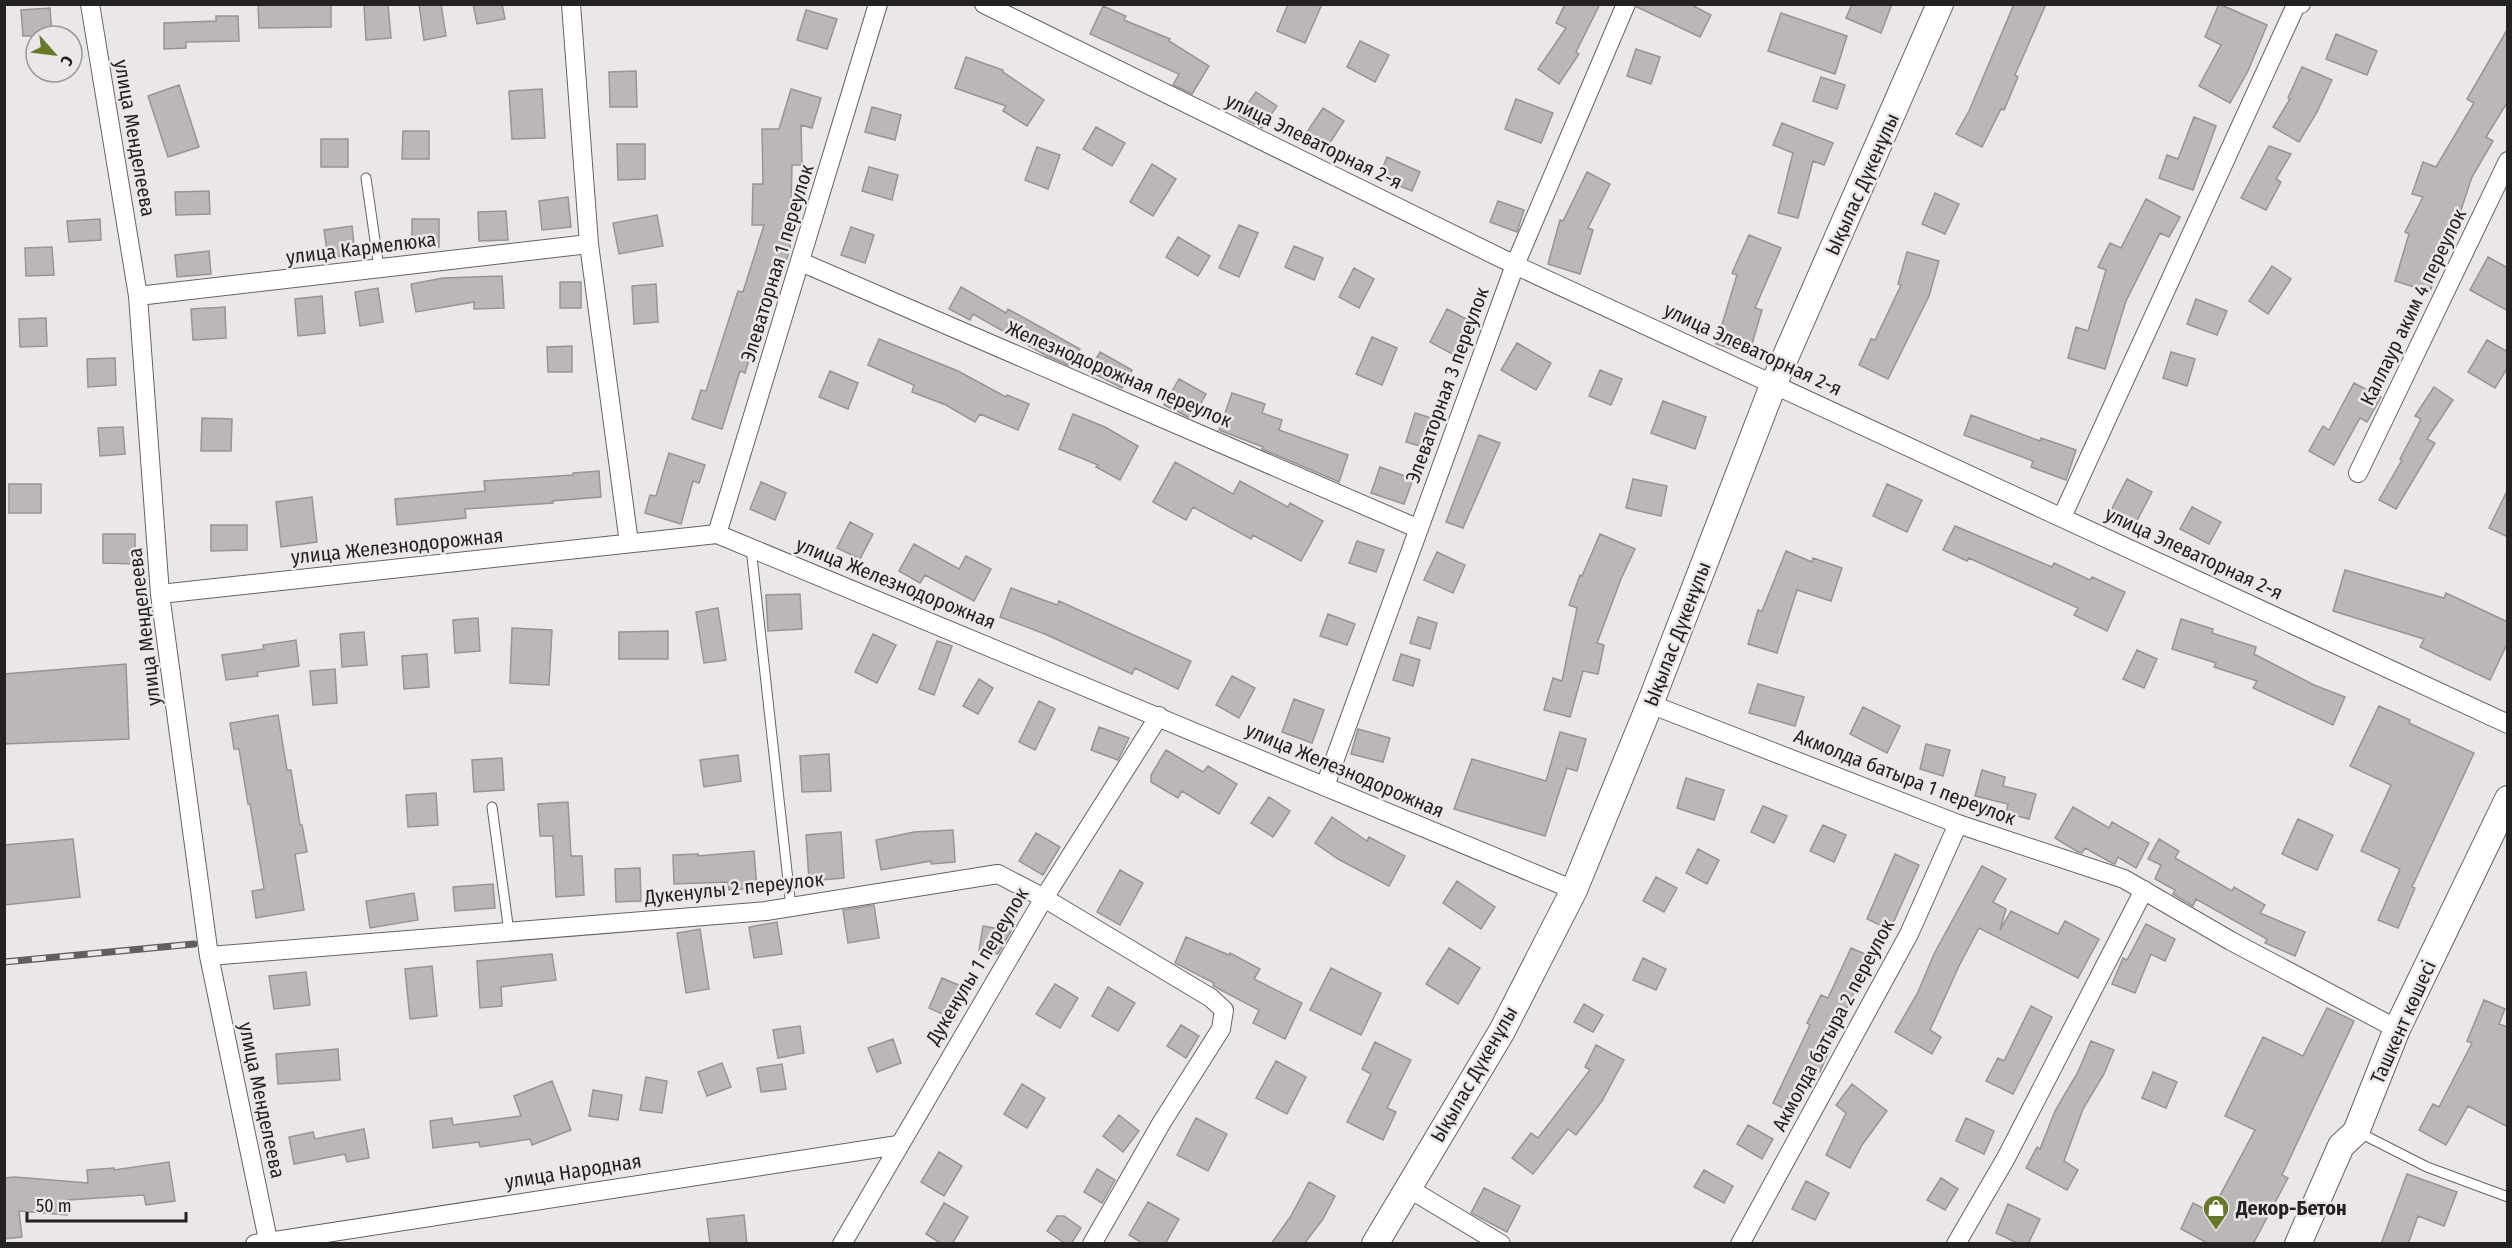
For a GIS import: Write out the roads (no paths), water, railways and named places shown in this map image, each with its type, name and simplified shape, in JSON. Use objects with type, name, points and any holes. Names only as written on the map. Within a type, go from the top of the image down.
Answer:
[{"type":"street","name":"улица Менделеева","points":[[90,4],[138,296],[160,594],[209,956],[261,1242]]},
{"type":"street","points":[[571,4],[589,244],[629,543]]},
{"type":"street","name":"Элеваторная 1 переулок","points":[[717,534],[878,4]]},
{"type":"street","name":"улица Элеваторная 2-я","points":[[984,4],[1515,265],[2508,724]]},
{"type":"street","name":"Элеваторная 3 переулок","points":[[1325,786],[1515,265],[1626,4]]},
{"type":"street","name":"Ықылас Дүкенұлы","points":[[1375,1244],[1502,1031],[1574,890],[1650,704],[1774,383],[1940,4]]},
{"type":"street","points":[[2062,517],[2299,5]]},
{"type":"street","name":"Каллаур аким 4 переулок","points":[[2358,473],[2508,161]]},
{"type":"street","name":"улица Кармелюка","points":[[138,296],[589,244]]},
{"type":"street","name":"Железнодорожная переулок","points":[[801,262],[1419,528]]},
{"type":"street","name":"улица Железнодорожная","points":[[160,594],[717,534],[1574,890]]},
{"type":"street","name":"Акмолда батыра 1 переулок","points":[[1650,704],[1958,824],[2124,879],[2231,941],[2397,1029]]},
{"type":"street","name":"Дукенулы 1 переулок","points":[[842,1244],[898,1144],[1044,898],[1159,716]]},
{"type":"street","name":"Ташкент көшесі","points":[[2298,1244],[2341,1146],[2356,1131],[2397,1029],[2508,799]]},
{"type":"street","name":"Акмолда батыра 2 переулок","points":[[1740,1244],[1909,934],[1958,824]]},
{"type":"street","name":"Дукенулы 2 переулок","points":[[209,956],[791,907],[998,874],[1044,898],[1211,998],[1224,1010],[1221,1029],[1162,1122],[1092,1244]]},
{"type":"street","points":[[1956,1244],[2006,1158],[2144,890]]},
{"type":"street","name":"улица Народная","points":[[261,1242],[898,1144]]},
{"type":"street","points":[[1408,1188],[1501,1244]]},
{"type":"lane","points":[[366,178],[379,268]]},
{"type":"lane","points":[[751,548],[791,907]]},
{"type":"lane","points":[[492,807],[509,932]]},
{"type":"lane","points":[[2356,1131],[2427,1167],[2508,1197]]},
{"type":"railway","points":[[4,962],[194,944]]},
{"type":"place","name":"Декор-Бетон","points":[[2216,1231]]}]
